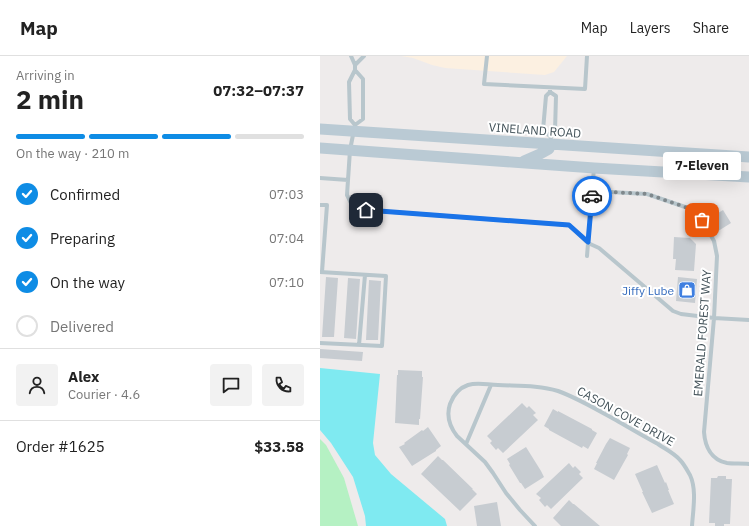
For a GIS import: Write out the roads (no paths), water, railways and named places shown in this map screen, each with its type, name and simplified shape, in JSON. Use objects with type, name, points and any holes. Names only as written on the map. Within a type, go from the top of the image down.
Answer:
[{"type":"street","name":"VINELAND ROAD","points":[[320,129],[354,128],[550,141],[749,157]]},
{"type":"street","points":[[519,162],[549,149],[550,141]]},
{"type":"street","points":[[320,148],[594,168],[749,177]]},
{"type":"street","points":[[733,156],[749,149]]},
{"type":"street","points":[[733,176],[749,184]]},
{"type":"lane","points":[[351,56],[355,68],[363,79],[363,119],[354,128]]},
{"type":"lane","points":[[364,56],[355,68],[349,82],[350,119],[354,128],[350,150],[347,195],[352,205],[366,210],[569,225],[588,242],[599,248],[673,311],[681,314],[714,318],[749,320]]},
{"type":"lane","points":[[487,56],[484,84],[530,86],[550,90],[584,89],[587,56]]},
{"type":"lane","points":[[550,90],[546,96],[543,130],[550,141]]},
{"type":"lane","points":[[550,90],[556,96],[555,131],[550,141]]},
{"type":"lane","points":[[587,256],[594,168]]},
{"type":"lane","points":[[320,178],[348,180]]},
{"type":"lane","name":"EMERALD FOREST WAY","points":[[592,191],[647,194],[691,209],[702,220],[714,241],[717,256],[714,318],[704,432],[705,440],[707,448],[719,460],[726,463],[749,464]]},
{"type":"lane","points":[[320,205],[327,205],[321,272],[386,276],[382,346],[320,343]]},
{"type":"lane","points":[[359,345],[365,275]]},
{"type":"lane","name":"CASON COVE DRIVE","points":[[535,526],[506,493],[485,462],[457,436],[454,431],[450,422],[448,411],[450,403],[458,392],[468,385],[476,384],[536,387],[558,391],[576,398],[641,434],[673,454],[684,464],[691,477],[694,494],[692,526]]},
{"type":"lane","points":[[466,444],[492,385]]},
{"type":"water","points":[[320,368],[380,374],[373,443],[375,455],[391,474],[445,519],[447,526],[366,526],[365,516],[353,477],[331,443],[320,430]]},
{"type":"place","name":"7-Eleven","points":[[702,220]]},
{"type":"place","name":"Jiffy Lube","points":[[687,290]]}]
